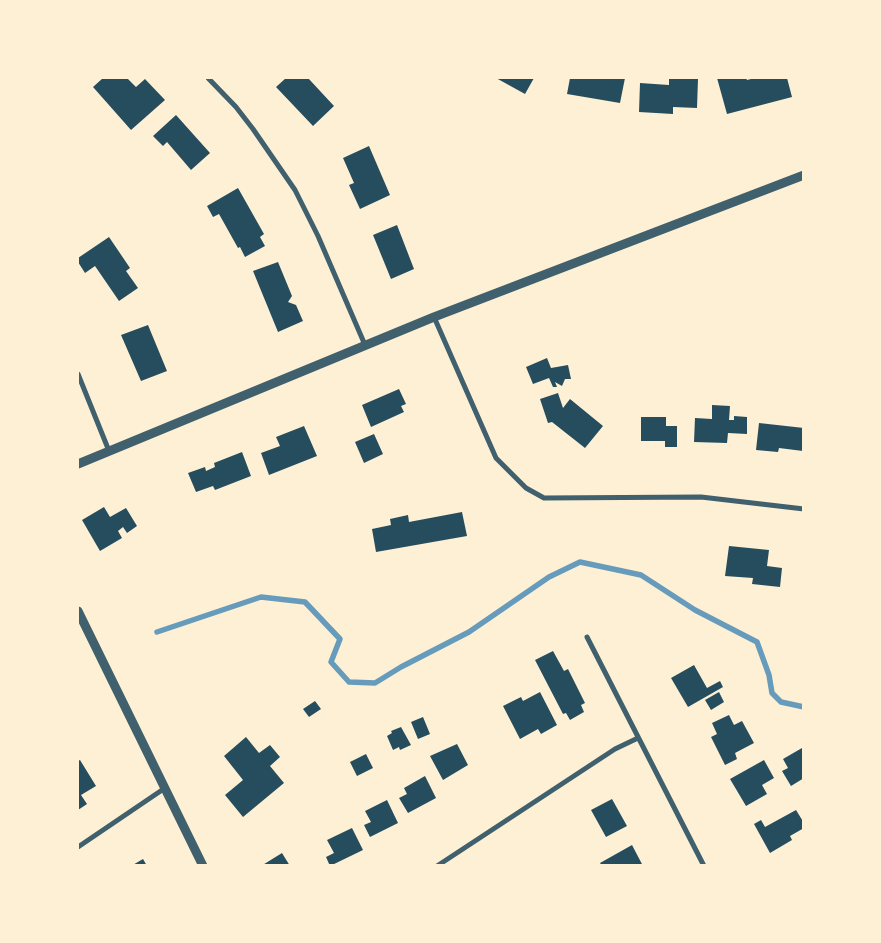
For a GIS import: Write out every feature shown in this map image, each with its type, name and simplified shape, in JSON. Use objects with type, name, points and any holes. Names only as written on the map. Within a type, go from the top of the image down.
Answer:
[{"type":"street","points":[[208,78],[253,129],[295,190],[318,236],[365,345]]},
{"type":"street","points":[[78,464],[434,317],[804,175]]},
{"type":"street","points":[[434,317],[496,458],[526,488],[544,498],[701,497],[804,509]]},
{"type":"street","points":[[78,374],[109,450]]},
{"type":"street","points":[[78,612],[203,866]]},
{"type":"street","points":[[587,637],[704,866]]},
{"type":"street","points":[[437,866],[615,749],[638,738]]},
{"type":"street","points":[[78,847],[165,788]]},
{"type":"building","points":[[103,78],[127,78],[136,87],[145,79],[165,100],[131,130],[93,87]]},
{"type":"building","points":[[286,78],[308,78],[334,106],[313,126],[276,87]]},
{"type":"building","points":[[496,78],[534,78],[525,94]]},
{"type":"building","points":[[570,78],[625,78],[620,103],[567,94]]},
{"type":"building","points":[[669,78],[698,79],[697,108],[673,107],[673,114],[639,112],[640,83],[669,85]]},
{"type":"building","points":[[717,78],[746,78],[747,80],[755,78],[787,78],[792,97],[727,114]]},
{"type":"building","points":[[176,115],[210,153],[191,170],[167,142],[163,146],[153,136]]},
{"type":"building","points":[[369,146],[390,195],[360,209],[349,185],[354,183],[343,158]]},
{"type":"building","points":[[238,188],[264,234],[260,237],[265,246],[245,257],[219,214],[213,217],[207,206]]},
{"type":"building","points":[[397,225],[414,269],[391,279],[373,235]]},
{"type":"building","points":[[109,237],[130,268],[126,271],[138,288],[119,301],[95,266],[85,273],[78,262],[78,258]]},
{"type":"building","points":[[278,262],[292,296],[288,302],[296,305],[303,321],[278,332],[253,271]]},
{"type":"building","points":[[148,325],[167,371],[141,381],[121,335]]},
{"type":"building","points":[[547,358],[551,368],[568,365],[571,379],[565,379],[562,386],[555,382],[557,387],[553,387],[549,378],[533,384],[526,367]]},
{"type":"building","points":[[399,389],[406,404],[401,406],[404,412],[371,427],[362,405]]},
{"type":"building","points":[[558,393],[563,408],[570,399],[603,426],[585,448],[552,422],[548,423],[540,399]]},
{"type":"building","points":[[712,405],[730,406],[729,420],[734,420],[734,416],[747,417],[747,434],[728,433],[727,443],[694,442],[695,418],[712,419]]},
{"type":"building","points":[[641,417],[666,417],[666,426],[677,426],[677,447],[665,447],[665,441],[641,441]]},
{"type":"building","points":[[759,423],[804,428],[803,451],[779,448],[778,452],[756,450]]},
{"type":"building","points":[[304,426],[317,456],[269,475],[261,453],[280,446],[276,437]]},
{"type":"building","points":[[374,434],[383,454],[364,463],[355,442]]},
{"type":"building","points":[[242,452],[251,476],[215,490],[213,486],[196,492],[188,473],[205,467],[206,471],[215,467],[214,463]]},
{"type":"building","points":[[104,507],[110,517],[126,508],[137,526],[127,533],[123,527],[118,531],[122,538],[100,551],[82,520]]},
{"type":"building","points":[[462,512],[467,536],[376,552],[372,529],[391,525],[390,519],[408,515],[409,522]]},
{"type":"building","points":[[729,546],[769,550],[767,566],[782,568],[780,587],[752,584],[753,578],[725,576]]},
{"type":"building","points":[[553,651],[564,671],[568,669],[585,703],[581,705],[584,712],[570,720],[566,713],[563,714],[535,660]]},
{"type":"building","points":[[694,665],[707,688],[720,681],[723,687],[688,707],[671,678]]},
{"type":"building","points":[[540,692],[557,725],[541,734],[538,729],[520,739],[503,706],[521,697],[523,701]]},
{"type":"building","points":[[719,692],[724,702],[711,710],[705,700]]},
{"type":"building","points":[[315,701],[321,709],[309,717],[303,709]]},
{"type":"building","points":[[729,715],[734,725],[742,721],[754,743],[735,753],[737,759],[725,765],[711,737],[717,734],[712,723]]},
{"type":"building","points":[[423,717],[430,734],[418,739],[411,722]]},
{"type":"building","points":[[401,727],[411,745],[400,750],[399,747],[393,750],[387,736],[392,733],[391,731]]},
{"type":"building","points":[[246,737],[259,753],[270,745],[280,757],[270,766],[284,783],[243,817],[225,795],[243,780],[224,756]]},
{"type":"building","points":[[457,744],[468,765],[443,780],[430,756]]},
{"type":"building","points":[[802,748],[804,750],[804,778],[791,786],[782,771],[788,768],[783,759]]},
{"type":"building","points":[[366,754],[373,768],[357,776],[350,762]]},
{"type":"building","points":[[80,760],[96,786],[81,795],[87,804],[78,810],[78,761]]},
{"type":"building","points":[[764,760],[774,778],[762,785],[767,794],[746,806],[730,779]]},
{"type":"building","points":[[425,776],[436,798],[408,813],[399,798],[407,794],[404,788]]},
{"type":"building","points":[[612,799],[627,826],[606,837],[591,810]]},
{"type":"building","points":[[387,800],[398,823],[370,837],[364,825],[371,822],[365,811]]},
{"type":"building","points":[[796,810],[804,823],[804,828],[790,836],[792,840],[770,853],[754,824],[761,820],[765,827]]},
{"type":"building","points":[[352,828],[363,850],[330,866],[326,857],[334,853],[327,840]]},
{"type":"building","points":[[632,845],[643,866],[602,866],[600,863]]},
{"type":"building","points":[[282,853],[290,866],[261,866]]},
{"type":"building","points":[[143,859],[147,866],[131,866]]},
{"type":"waterway","points":[[157,632],[261,597],[305,602],[340,639],[331,662],[349,682],[375,683],[401,667],[469,632],[549,577],[580,562],[641,575],[695,610],[757,642],[769,675],[772,693],[781,702],[804,707]]}]
